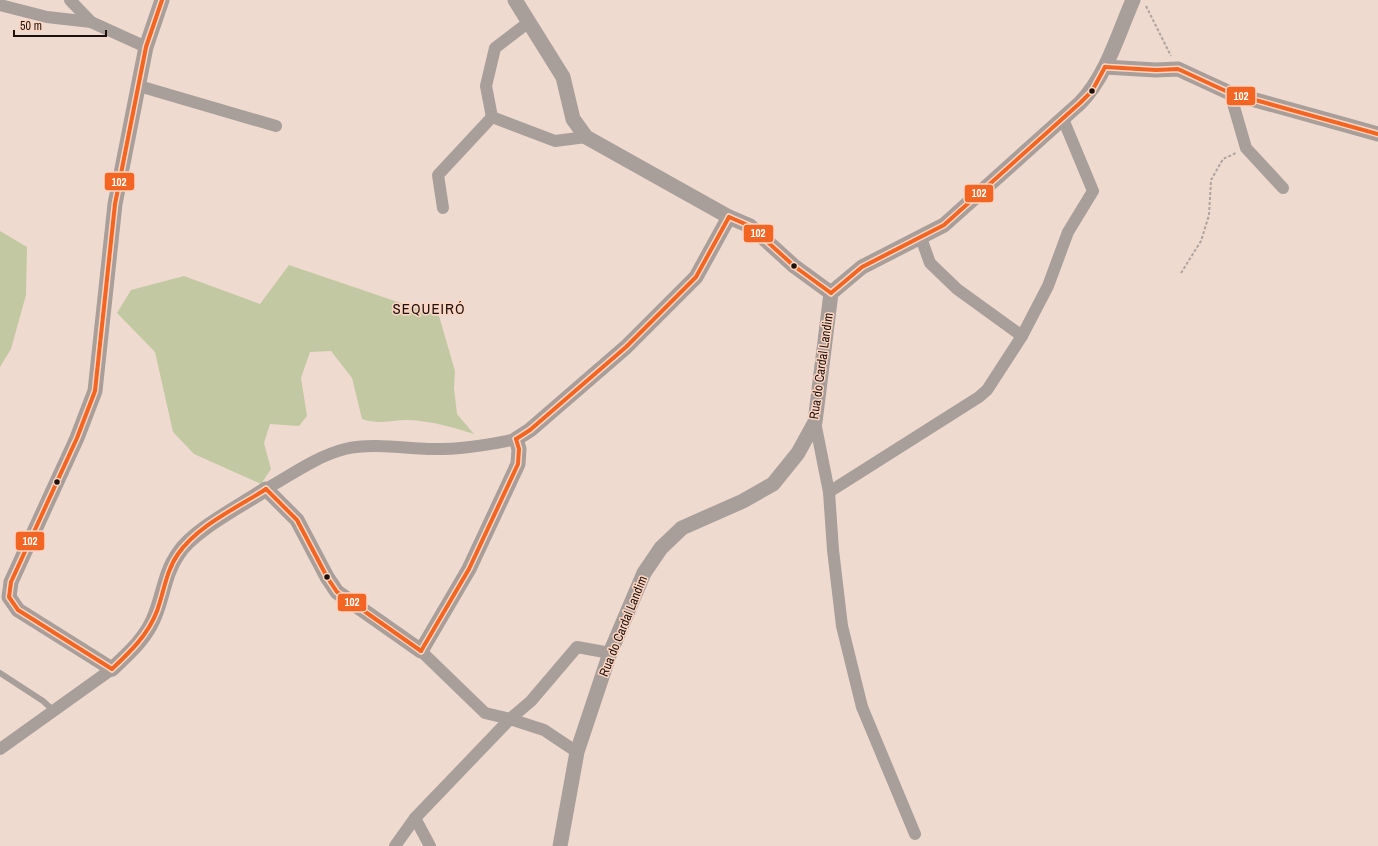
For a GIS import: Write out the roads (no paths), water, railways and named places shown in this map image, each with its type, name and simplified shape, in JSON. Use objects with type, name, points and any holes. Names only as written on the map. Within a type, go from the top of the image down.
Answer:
[{"type":"street","points":[[70,0],[91,22]]},
{"type":"street","points":[[112,669],[18,610],[9,597],[11,582],[77,438],[95,391],[115,204],[146,47],[162,0]]},
{"type":"street","points":[[515,0],[562,77],[573,118],[586,138],[729,217],[750,226],[794,266],[831,294],[862,267],[944,225],[1063,119],[1092,91],[1105,67],[1132,0]]},
{"type":"street","points":[[0,5],[47,17],[91,22],[146,47]]},
{"type":"street","points":[[492,117],[486,86],[495,48],[529,22]]},
{"type":"street","points":[[1105,67],[1156,70],[1178,69],[1230,93],[1378,134]]},
{"type":"street","points":[[139,86],[276,126]]},
{"type":"street","points":[[1230,93],[1246,148],[1283,188]]},
{"type":"street","points":[[492,117],[555,141],[586,138]]},
{"type":"street","points":[[443,208],[438,175],[492,117]]},
{"type":"street","points":[[829,492],[979,397],[987,390],[1022,336],[1048,286],[1068,232],[1093,191],[1063,119]]},
{"type":"street","points":[[0,749],[112,669],[140,642],[154,620],[166,577],[178,553],[196,535],[266,489],[325,456],[346,449],[376,447],[430,449],[490,445],[516,439],[530,430],[626,347],[696,277],[729,217]]},
{"type":"street","points":[[921,238],[930,263],[957,289],[1022,336]]},
{"type":"street","name":"Rua do Cardal Landim","points":[[560,846],[577,752],[610,653],[644,572],[661,548],[682,528],[743,501],[773,484],[798,453],[815,422],[831,294]]},
{"type":"street","points":[[815,422],[829,492],[833,550],[842,626],[862,707],[915,834]]},
{"type":"street","points":[[421,651],[468,569],[518,464],[519,449],[516,439]]},
{"type":"street","points":[[266,489],[297,520],[326,577],[338,592],[421,651],[485,713],[544,730],[577,752]]},
{"type":"street","points":[[395,846],[415,818],[510,719],[531,701],[578,647],[610,653]]},
{"type":"street","points":[[415,818],[430,846]]},
{"type":"lane","points":[[0,673],[43,701],[54,711]]},
{"type":"district","name":"SEQUEIRÓ","points":[[429,308]]}]
